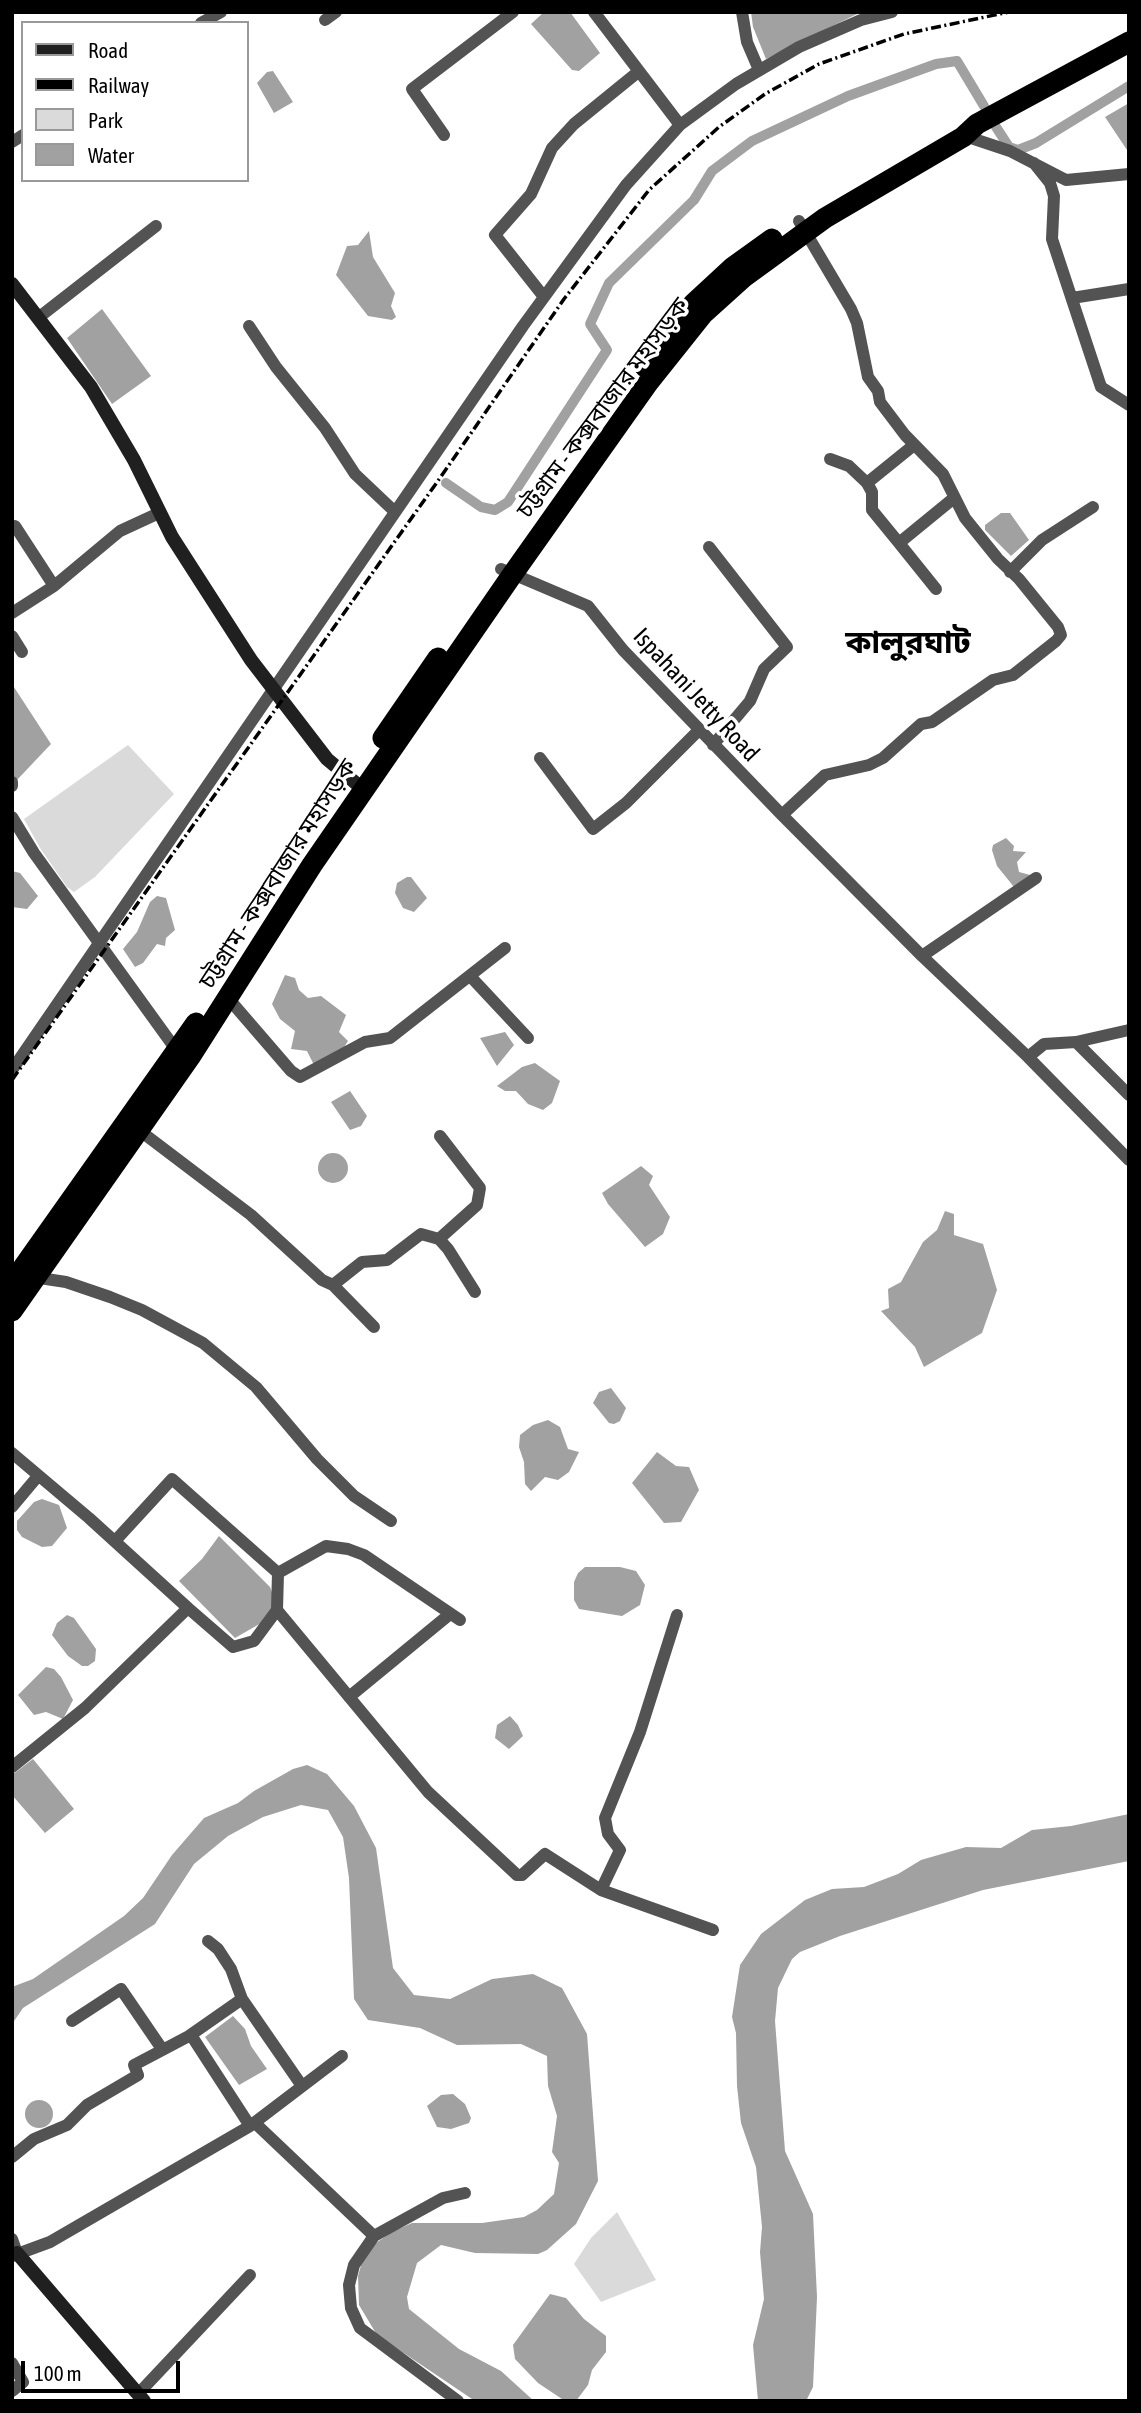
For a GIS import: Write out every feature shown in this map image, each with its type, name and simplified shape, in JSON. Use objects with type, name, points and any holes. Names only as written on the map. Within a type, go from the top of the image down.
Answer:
[{"type":"highway","name":"চট্টগ্রাম - কক্সবাজার মহাসড়ক","points":[[133,1126],[177,1051],[506,572],[703,314],[802,227],[825,218],[966,130],[1129,42]]},
{"type":"highway","name":"চট্টগ্রাম - কক্সবাজার মহাসড়ক","points":[[12,1311],[20,1278],[228,999],[359,787]]},
{"type":"street","points":[[205,21],[221,12]]},
{"type":"street","points":[[444,135],[412,89],[513,12]]},
{"type":"street","points":[[594,12],[680,125]]},
{"type":"street","points":[[742,12],[747,42],[759,70]]},
{"type":"street","points":[[12,1070],[274,691],[393,510],[626,185],[680,125],[759,70],[799,47],[861,20],[892,12]]},
{"type":"street","points":[[544,297],[495,235],[531,194],[552,148],[574,124],[638,72]]},
{"type":"street","points":[[966,130],[1066,180],[1129,174]]},
{"type":"street","points":[[1034,163],[1050,183],[1054,196],[1052,239],[1101,387],[1129,405]]},
{"type":"street","points":[[38,318],[156,226]]},
{"type":"street","points":[[782,815],[825,775],[870,765],[883,758],[922,724],[932,722],[993,680],[1013,675],[1061,635],[1058,627],[1019,579],[965,518],[943,474],[880,402],[878,391],[867,377],[857,323],[851,309],[802,227]]},
{"type":"street","points":[[12,284],[91,387],[134,460],[159,513],[274,691],[327,759],[359,787]]},
{"type":"street","points":[[1072,298],[1129,289]]},
{"type":"street","points":[[249,326],[276,367],[325,428],[355,474],[393,510]]},
{"type":"street","points":[[867,483],[915,445]]},
{"type":"street","points":[[830,459],[849,466],[867,483],[872,492],[872,510],[936,589]]},
{"type":"street","points":[[899,543],[954,498]]},
{"type":"street","points":[[1010,572],[1042,540],[1093,507]]},
{"type":"street","points":[[12,614],[54,586],[120,531],[159,513]]},
{"type":"street","points":[[15,526],[54,586]]},
{"type":"street","points":[[709,547],[787,648],[764,669],[750,701],[713,744]]},
{"type":"street","name":"Ispahani Jetty Road","points":[[506,572],[588,607],[623,650],[782,815],[1129,1160]]},
{"type":"street","points":[[12,636],[22,652]]},
{"type":"street","points":[[540,758],[593,829],[626,803],[699,730]]},
{"type":"street","points":[[12,817],[34,852],[177,1051]]},
{"type":"street","points":[[922,956],[1036,877]]},
{"type":"street","points":[[228,999],[291,1071],[300,1077],[365,1042],[390,1038],[505,948]]},
{"type":"street","points":[[470,976],[528,1038]]},
{"type":"street","points":[[1028,1057],[1044,1044],[1076,1042],[1129,1030]]},
{"type":"street","points":[[1076,1042],[1129,1095]]},
{"type":"street","points":[[133,1126],[251,1215],[302,1265],[333,1285],[374,1326]]},
{"type":"street","points":[[439,1239],[477,1205],[480,1188],[440,1136]]},
{"type":"street","points":[[333,1285],[362,1262],[387,1260],[421,1234],[439,1239],[475,1292]]},
{"type":"street","points":[[20,1278],[66,1282],[110,1297],[142,1310],[203,1343],[256,1387],[317,1459],[354,1496],[391,1521]]},
{"type":"street","points":[[12,1453],[233,1647],[254,1641],[277,1610],[278,1573],[172,1479],[115,1541]]},
{"type":"street","points":[[12,1507],[38,1476]]},
{"type":"street","points":[[278,1573],[326,1546],[338,1546],[364,1555],[455,1617],[349,1697]]},
{"type":"street","points":[[12,1766],[85,1708],[187,1608]]},
{"type":"street","points":[[277,1610],[428,1792],[517,1875],[522,1875],[545,1854],[601,1890],[713,1930]]},
{"type":"street","points":[[601,1890],[620,1850],[608,1834],[605,1818],[640,1732],[677,1615]]},
{"type":"street","points":[[208,1941],[218,1949],[230,1969],[242,1999],[302,2086]]},
{"type":"street","points":[[72,2021],[121,1989],[162,2049]]},
{"type":"street","points":[[12,2157],[34,2139],[67,2124],[87,2105],[138,2075],[134,2065],[191,2035],[242,1999]]},
{"type":"street","points":[[191,2035],[252,2124],[374,2236]]},
{"type":"street","points":[[250,2275],[141,2398],[14,2250],[50,2242],[252,2124],[342,2056]]},
{"type":"street","points":[[458,2401],[360,2328],[349,2298],[350,2274],[374,2236],[443,2198],[465,2193]]},
{"type":"street","points":[[12,2363],[23,2382],[12,2391]]},
{"type":"green space","points":[[128,745],[174,794],[95,877],[74,892],[67,887],[40,848],[24,819]]},
{"type":"green space","points":[[617,2212],[656,2280],[601,2302],[574,2264],[591,2238]]},
{"type":"water","points":[[544,12],[570,12],[600,53],[579,71],[572,70],[531,24]]},
{"type":"water","points":[[751,12],[861,12],[766,59],[753,27]]},
{"type":"water","points":[[273,71],[293,102],[274,113],[257,83],[267,72]]},
{"type":"water","points":[[1129,103],[1129,153],[1105,117]]},
{"type":"water","points":[[369,231],[373,257],[395,293],[391,306],[396,317],[392,320],[368,316],[336,275],[347,246],[358,245]]},
{"type":"water","points":[[102,309],[151,376],[112,404],[67,338]]},
{"type":"water","points":[[1001,513],[1010,513],[1029,540],[1011,556],[985,530],[985,525]]},
{"type":"water","points":[[12,684],[51,744],[16,781],[12,775]]},
{"type":"water","points":[[1006,838],[1014,846],[1013,851],[1026,852],[1017,862],[1019,872],[1034,876],[1014,887],[997,866],[992,850],[993,845]]},
{"type":"water","points":[[12,871],[20,873],[38,896],[27,909],[12,907]]},
{"type":"water","points":[[411,877],[427,898],[414,912],[403,908],[395,893],[397,883]]},
{"type":"water","points":[[157,896],[166,898],[175,930],[166,938],[165,946],[157,944],[143,963],[135,967],[123,949],[137,932],[150,902]]},
{"type":"water","points":[[285,975],[295,978],[299,990],[308,998],[321,996],[346,1015],[339,1032],[348,1041],[341,1052],[314,1065],[307,1051],[291,1049],[295,1031],[280,1019],[272,1004]]},
{"type":"water","points":[[505,1032],[514,1045],[497,1066],[480,1038]]},
{"type":"water","points":[[535,1063],[560,1081],[552,1103],[543,1110],[528,1104],[516,1091],[505,1091],[497,1086],[522,1067]]},
{"type":"water","points":[[350,1091],[367,1116],[361,1126],[350,1130],[331,1102]]},
{"type":"water","points":[[333,1153],[344,1157],[348,1168],[344,1179],[333,1183],[322,1179],[318,1168],[322,1157]]},
{"type":"water","points":[[641,1166],[653,1176],[649,1185],[670,1217],[663,1234],[645,1247],[608,1204],[602,1193]]},
{"type":"water","points":[[945,1211],[954,1214],[954,1235],[983,1244],[997,1290],[982,1333],[924,1367],[915,1347],[881,1311],[889,1308],[888,1289],[901,1282],[923,1242],[937,1230]]},
{"type":"water","points":[[611,1388],[626,1408],[620,1421],[614,1424],[609,1423],[593,1403],[599,1392]]},
{"type":"water","points":[[548,1420],[560,1427],[568,1449],[579,1452],[569,1472],[558,1480],[545,1477],[531,1491],[525,1484],[524,1462],[519,1447],[520,1435],[533,1425]]},
{"type":"water","points":[[657,1452],[676,1466],[689,1467],[699,1490],[681,1522],[664,1523],[632,1483]]},
{"type":"water","points":[[42,1499],[59,1505],[67,1528],[52,1546],[42,1547],[22,1537],[17,1530],[17,1521],[34,1502]]},
{"type":"water","points":[[219,1536],[270,1587],[276,1603],[263,1622],[235,1638],[179,1581],[202,1559]]},
{"type":"water","points":[[585,1567],[620,1567],[636,1571],[645,1585],[640,1605],[622,1616],[579,1609],[574,1600],[574,1582]]},
{"type":"water","points":[[67,1615],[74,1618],[96,1649],[95,1661],[88,1666],[82,1666],[68,1656],[52,1635],[57,1623]]},
{"type":"water","points":[[46,1667],[54,1669],[61,1677],[73,1700],[63,1719],[46,1712],[34,1715],[18,1695]]},
{"type":"water","points":[[510,1716],[523,1736],[509,1749],[495,1738],[497,1725]]},
{"type":"water","points":[[33,1759],[74,1809],[45,1833],[12,1795],[12,1775]]},
{"type":"water","points":[[307,1765],[327,1774],[354,1806],[376,1848],[393,1968],[414,1995],[450,1999],[492,1979],[533,1974],[562,1988],[587,2034],[598,2181],[576,2224],[547,2250],[538,2254],[475,2253],[441,2245],[417,2263],[407,2297],[409,2309],[459,2349],[501,2371],[534,2401],[475,2401],[377,2335],[359,2305],[358,2276],[362,2262],[373,2245],[392,2232],[412,2223],[482,2223],[524,2217],[537,2210],[554,2194],[559,2163],[552,2152],[557,2116],[548,2086],[547,2056],[521,2044],[457,2045],[420,2028],[368,2020],[354,1999],[349,1878],[343,1837],[328,1810],[301,1805],[263,1817],[228,1836],[194,1864],[155,1924],[23,2008],[12,2024],[12,1987],[33,1979],[124,1916],[143,1898],[172,1855],[204,1818],[238,1803],[293,1769]]},
{"type":"water","points":[[1129,1814],[1129,1861],[983,1890],[840,1936],[800,1952],[792,1959],[778,1988],[775,2021],[785,2151],[813,2214],[817,2297],[813,2387],[806,2401],[758,2401],[753,2345],[764,2299],[760,2252],[762,2227],[756,2167],[741,2123],[737,2086],[736,2033],[732,2017],[740,1965],[761,1934],[805,1900],[832,1889],[864,1887],[898,1874],[921,1860],[966,1847],[1001,1848],[1032,1830],[1071,1826]]},
{"type":"water","points":[[233,2016],[245,2029],[251,2046],[267,2069],[239,2085],[205,2037]]},
{"type":"water","points":[[453,2094],[465,2104],[471,2118],[469,2123],[451,2129],[437,2127],[427,2106],[441,2095]]},
{"type":"water","points":[[39,2100],[49,2104],[53,2114],[49,2124],[39,2128],[29,2124],[25,2114],[29,2104]]},
{"type":"water","points":[[550,2294],[566,2298],[584,2319],[606,2336],[606,2352],[592,2370],[588,2385],[576,2401],[565,2401],[538,2383],[515,2359],[513,2345]]},
{"type":"waterway","points":[[446,483],[481,507],[495,510],[508,502],[607,350],[590,324],[609,283],[694,200],[712,171],[752,141],[848,96],[936,64],[957,61],[984,106]]},
{"type":"waterway","points":[[996,127],[1009,147],[1018,150],[1036,143],[1129,86]]},
{"type":"railway","points":[[12,1080],[564,299],[649,190],[719,127],[765,94],[819,64],[904,34],[1009,12]]},
{"type":"district","name":"কালুরঘাট","points":[[908,643]]}]
